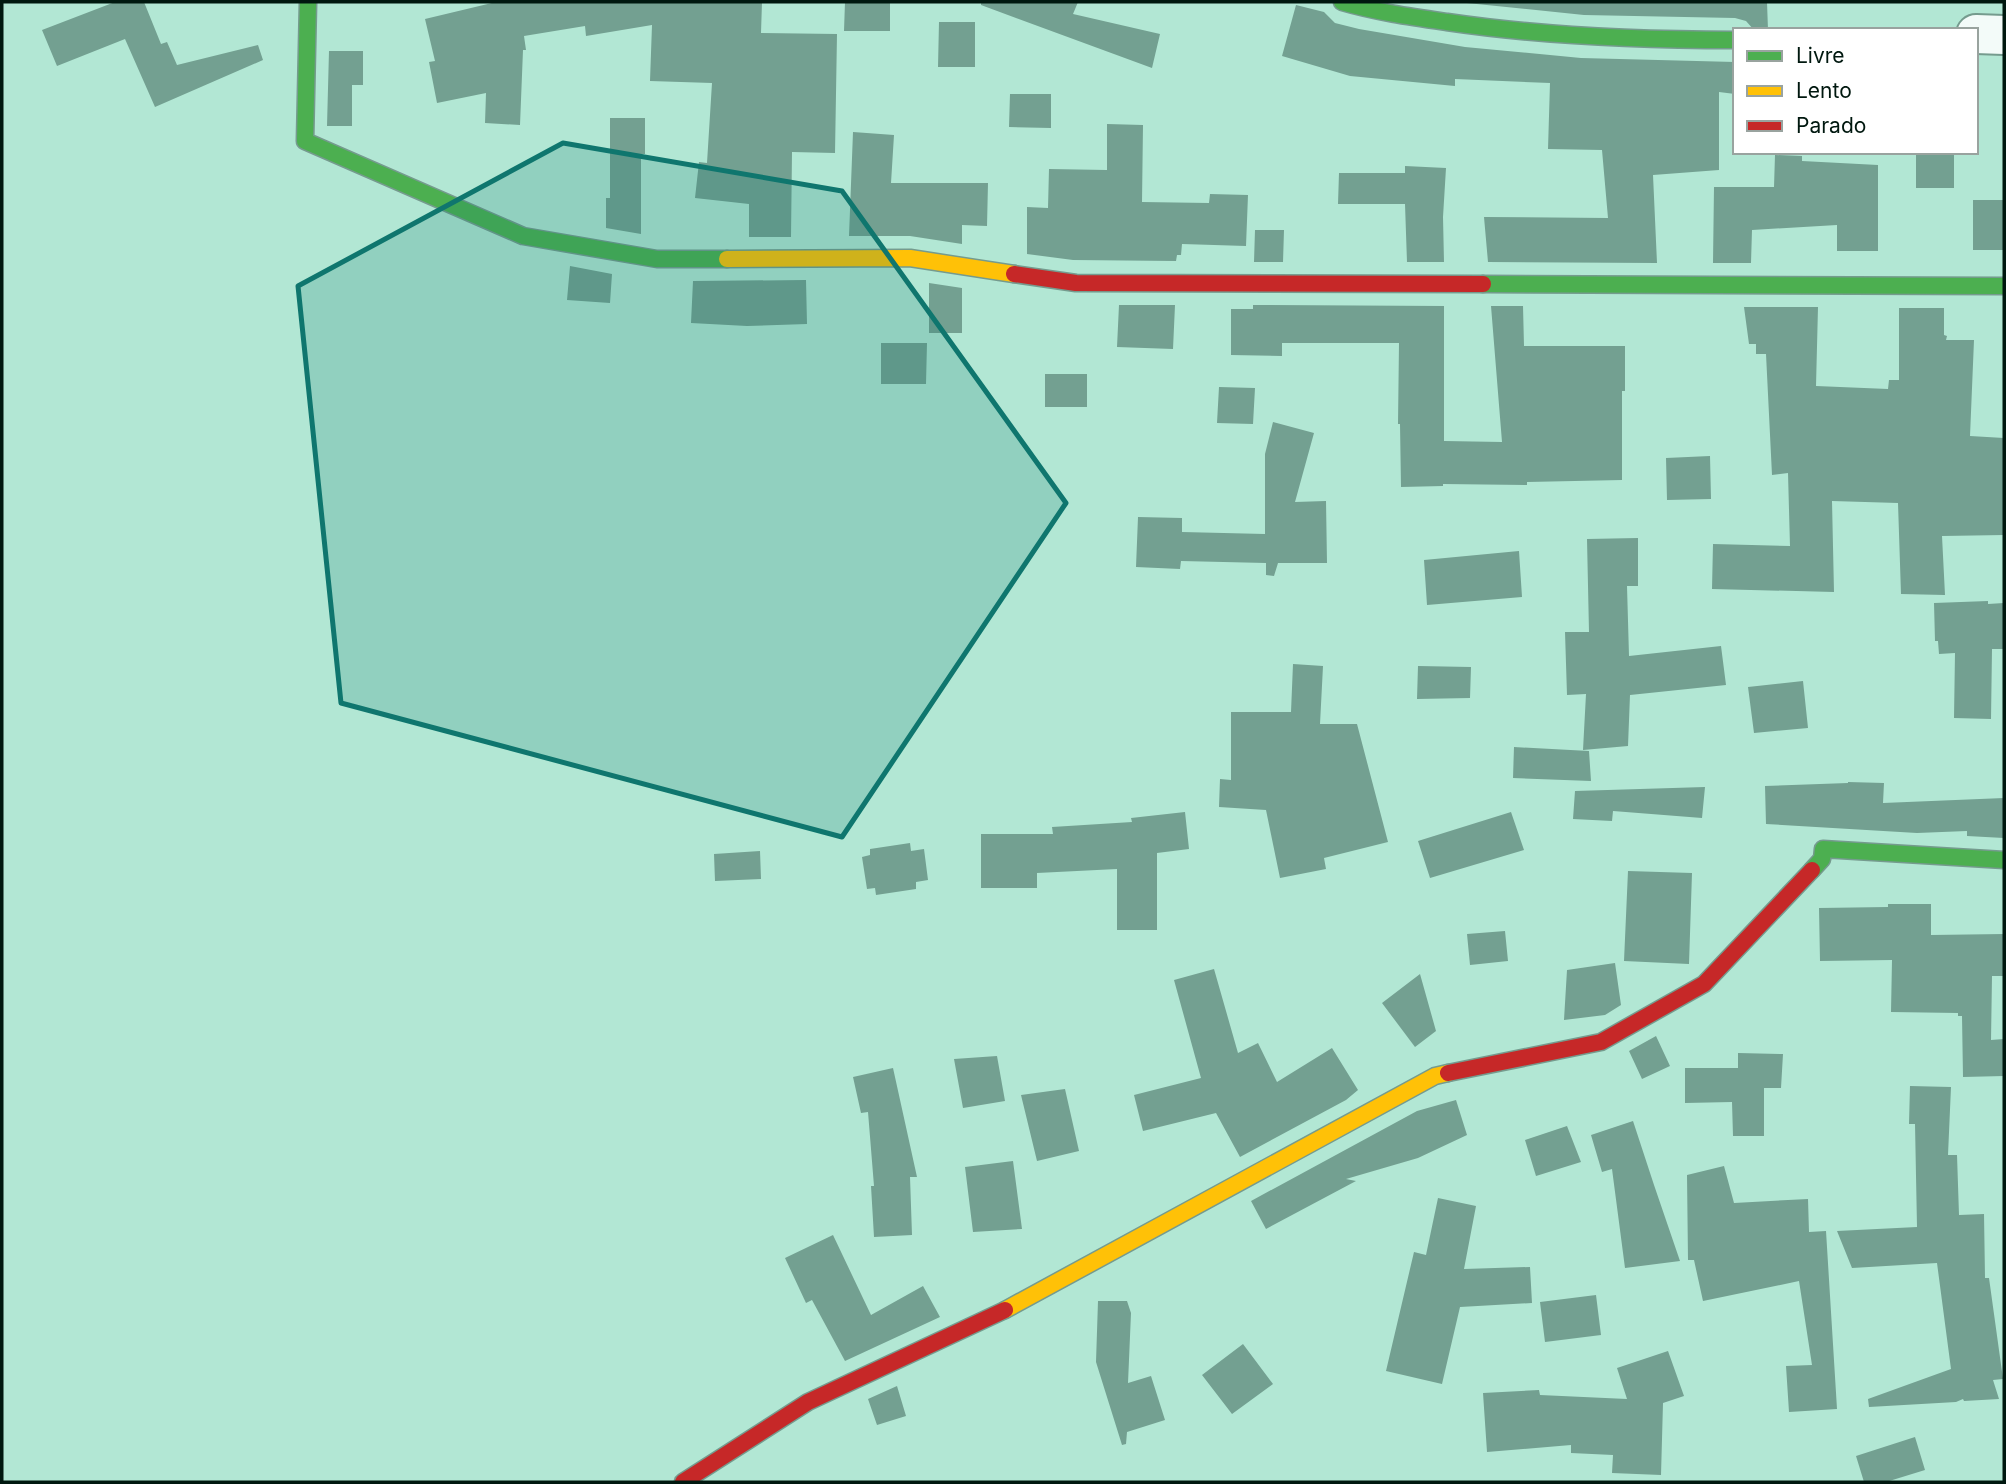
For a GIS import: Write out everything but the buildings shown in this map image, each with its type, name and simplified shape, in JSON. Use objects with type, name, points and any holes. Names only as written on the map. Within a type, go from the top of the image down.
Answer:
[{"type":"street","points":[[308,2],[304,141],[523,236],[657,259],[910,258],[1076,283],[2004,286]]},
{"type":"street","points":[[1342,2],[1363,9],[1486,28],[1665,40],[1733,40]]},
{"type":"street","points":[[1978,34],[2004,34]]},
{"type":"street","points":[[683,1482],[808,1402],[985,1321],[1435,1076],[1601,1042],[1704,984],[1822,859],[1823,849],[2004,860]]},
{"type":"highlighted area","points":[[563,143],[842,191],[1066,503],[842,837],[341,703],[298,286]]},
{"type":"traffic: fast","points":[[308,2],[305,141],[523,236],[657,259],[727,259]]},
{"type":"traffic: fast","points":[[1342,2],[1407,16],[1519,31],[1627,38],[1733,40]]},
{"type":"traffic: fast","points":[[1483,284],[2004,286]]},
{"type":"traffic: fast","points":[[1812,870],[1822,859],[1823,849],[2004,860]]},
{"type":"traffic: slow","points":[[727,259],[910,258],[1014,274]]},
{"type":"traffic: slow","points":[[1005,1310],[1435,1076],[1448,1073]]},
{"type":"traffic: jam","points":[[1014,274],[1076,283],[1483,284]]},
{"type":"traffic: jam","points":[[1448,1073],[1601,1042],[1704,984],[1812,870]]},
{"type":"traffic: jam","points":[[683,1482],[808,1402],[1005,1310]]}]
